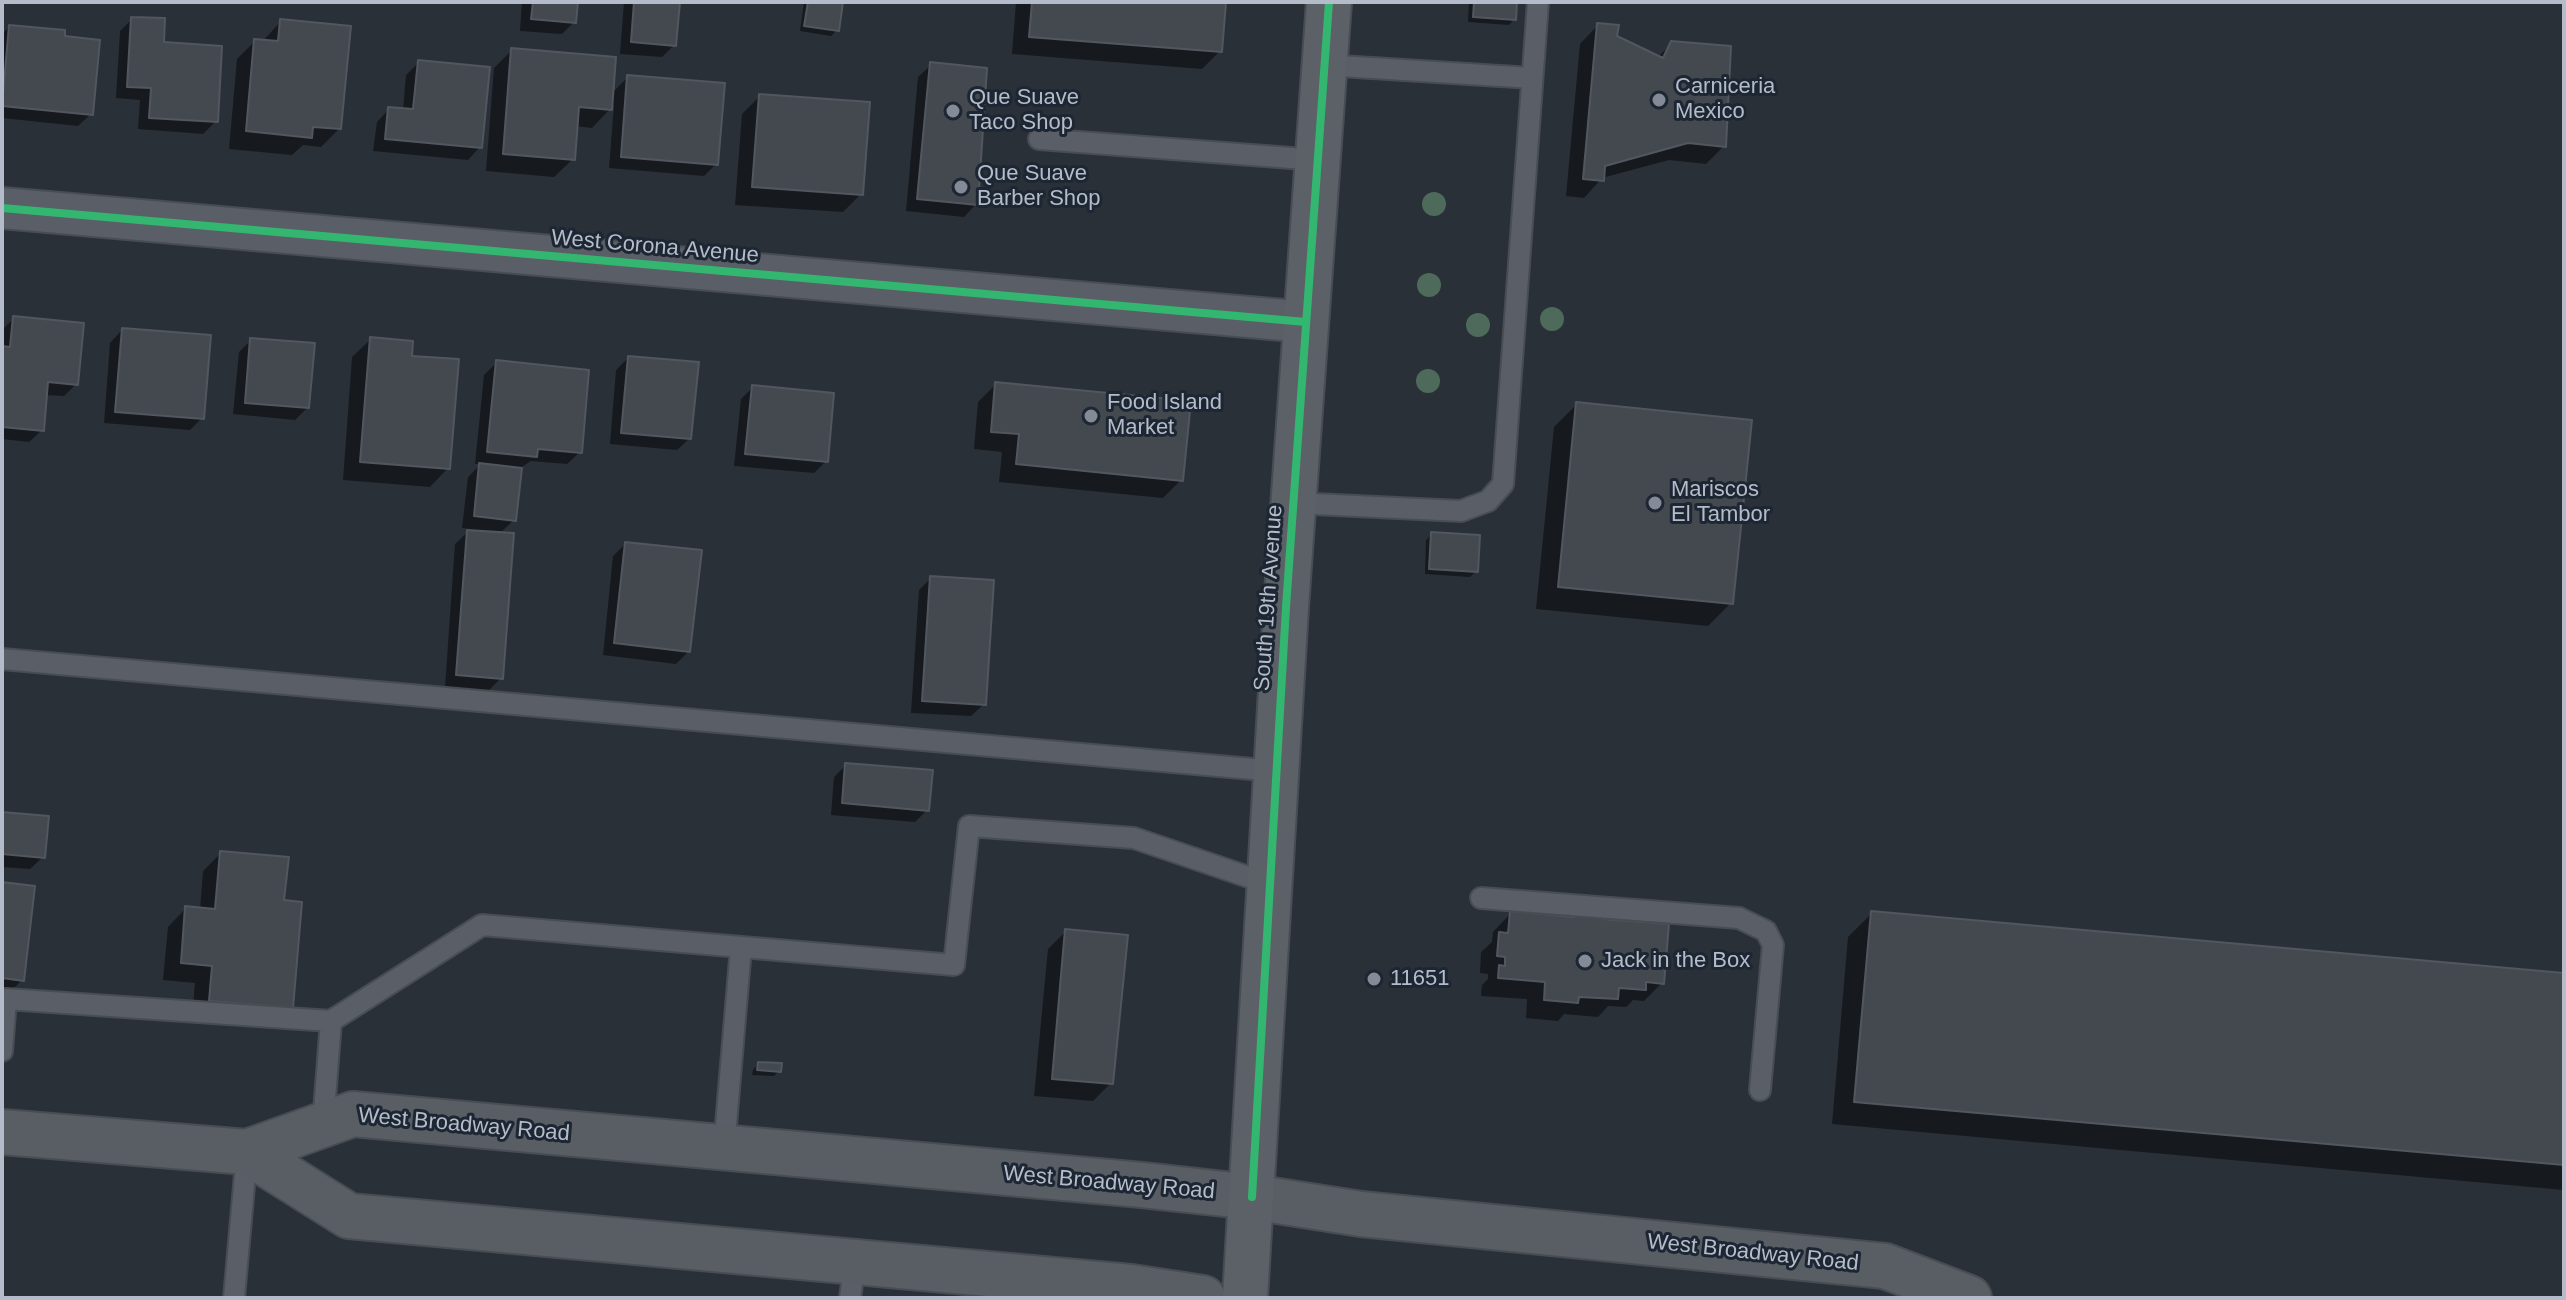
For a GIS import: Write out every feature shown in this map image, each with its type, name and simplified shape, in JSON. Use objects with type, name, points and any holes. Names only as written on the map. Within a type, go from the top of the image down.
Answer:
[{"type":"main road","name":"South 19th Avenue","points":[[1245,1298],[1275,771],[1329,2]]},
{"type":"main road","name":"West Broadway Road","points":[[2,1132],[247,1152],[353,1114],[1252,1197],[1361,1214],[1885,1266],[1969,1298]]},
{"type":"main road","name":"West Broadway Road","points":[[247,1152],[349,1216],[852,1280],[1131,1287],[1203,1298]]},
{"type":"street","name":"West Corona Avenue","points":[[2,208],[1306,322]]},
{"type":"lane","points":[[1293,503],[1461,511],[1488,501],[1503,484],[1538,2]]},
{"type":"lane","points":[[1324,65],[1532,78]]},
{"type":"lane","points":[[1039,139],[1318,160]]},
{"type":"lane","points":[[2,659],[1275,771]]},
{"type":"lane","points":[[2,1051],[4,998],[331,1021],[482,925],[954,965],[969,826],[1134,838],[1269,884]]},
{"type":"lane","points":[[1481,898],[1739,918],[1766,931],[1773,945],[1760,1090]]},
{"type":"lane","points":[[724,1148],[741,947]]},
{"type":"lane","points":[[323,1124],[331,1021]]},
{"type":"lane","points":[[234,1298],[247,1152]]},
{"type":"building","points":[[533,2],[578,2],[576,23],[531,19]]},
{"type":"building","points":[[634,2],[680,2],[676,46],[631,42]]},
{"type":"building","points":[[808,2],[843,2],[839,31],[804,26]]},
{"type":"building","points":[[1032,2],[1226,2],[1222,52],[1029,37]]},
{"type":"building","points":[[1474,2],[1517,2],[1516,20],[1473,17]]},
{"type":"building","points":[[131,17],[165,18],[164,42],[222,46],[218,122],[149,118],[151,88],[127,87]]},
{"type":"building","points":[[280,19],[351,26],[341,129],[313,127],[312,138],[246,131],[254,39],[278,41]]},
{"type":"building","name":"Carniceria Mexico","points":[[1597,23],[1619,25],[1617,36],[1663,58],[1671,41],[1731,46],[1726,147],[1688,143],[1605,166],[1604,181],[1583,179]]},
{"type":"building","points":[[9,25],[65,30],[65,36],[100,40],[93,115],[2,106]]},
{"type":"building","points":[[511,48],[616,57],[612,110],[579,107],[575,160],[503,154]]},
{"type":"building","points":[[418,60],[490,67],[482,148],[385,139],[388,107],[413,109]]},
{"type":"building","points":[[930,62],[987,68],[978,205],[917,199]]},
{"type":"building","points":[[627,75],[725,83],[718,165],[621,157]]},
{"type":"building","points":[[759,94],[870,102],[863,195],[752,187]]},
{"type":"building","points":[[13,316],[84,323],[78,385],[48,382],[44,431],[2,427],[2,346],[10,347]]},
{"type":"building","points":[[122,328],[211,335],[204,419],[115,412]]},
{"type":"building","points":[[370,337],[413,341],[412,356],[459,359],[450,469],[360,462]]},
{"type":"building","points":[[250,338],[315,343],[309,408],[245,403]]},
{"type":"building","points":[[628,356],[699,362],[691,439],[621,433]]},
{"type":"building","points":[[496,360],[589,370],[582,453],[538,449],[537,457],[487,452]]},
{"type":"building","name":"Food Island Market","points":[[995,382],[1191,401],[1183,481],[1016,464],[1019,434],[991,432]]},
{"type":"building","points":[[752,385],[834,393],[828,462],[745,454]]},
{"type":"building","name":"Mariscos El Tambor","points":[[1576,402],[1752,420],[1733,604],[1558,587]]},
{"type":"building","points":[[479,463],[522,468],[516,521],[474,516]]},
{"type":"building","points":[[467,530],[514,533],[503,679],[456,675]]},
{"type":"building","points":[[1431,532],[1480,535],[1478,572],[1429,569]]},
{"type":"building","points":[[625,542],[702,550],[690,652],[614,643]]},
{"type":"building","points":[[930,576],[994,580],[986,705],[922,701]]},
{"type":"building","points":[[845,763],[933,770],[929,811],[842,803]]},
{"type":"building","points":[[2,812],[49,816],[45,858],[2,854]]},
{"type":"building","points":[[220,851],[289,857],[284,900],[302,902],[293,1008],[209,1001],[212,966],[181,963],[185,906],[215,909]]},
{"type":"building","points":[[2,882],[35,886],[24,981],[2,978]]},
{"type":"building","name":"Jack in the Box","points":[[1574,910],[1604,913],[1603,919],[1669,924],[1664,984],[1646,982],[1646,990],[1619,988],[1618,999],[1579,997],[1578,1003],[1544,1000],[1545,982],[1498,978],[1499,965],[1505,966],[1505,957],[1497,956],[1499,932],[1508,933],[1510,911],[1574,917]]},
{"type":"building","points":[[1871,911],[2564,973],[2564,1165],[1854,1102]]},
{"type":"building","points":[[1065,929],[1128,935],[1113,1084],[1052,1079]]},
{"type":"building","points":[[758,1062],[782,1063],[781,1072],[757,1070]]},
{"type":"cycle path","points":[[1252,1197],[1286,607],[1329,2]]},
{"type":"cycle path","points":[[2,208],[1306,322]]},
{"type":"place","name":"Carniceria Mexico","points":[[1659,100]]},
{"type":"place","name":"Que Suave Taco Shop","points":[[953,111]]},
{"type":"place","name":"Que Suave Barber Shop","points":[[961,187]]},
{"type":"place","name":"Food Island Market","points":[[1091,416]]},
{"type":"place","name":"Mariscos El Tambor","points":[[1655,503]]},
{"type":"place","name":"Jack in the Box","points":[[1585,961]]},
{"type":"place","name":"11651","points":[[1374,979]]}]
